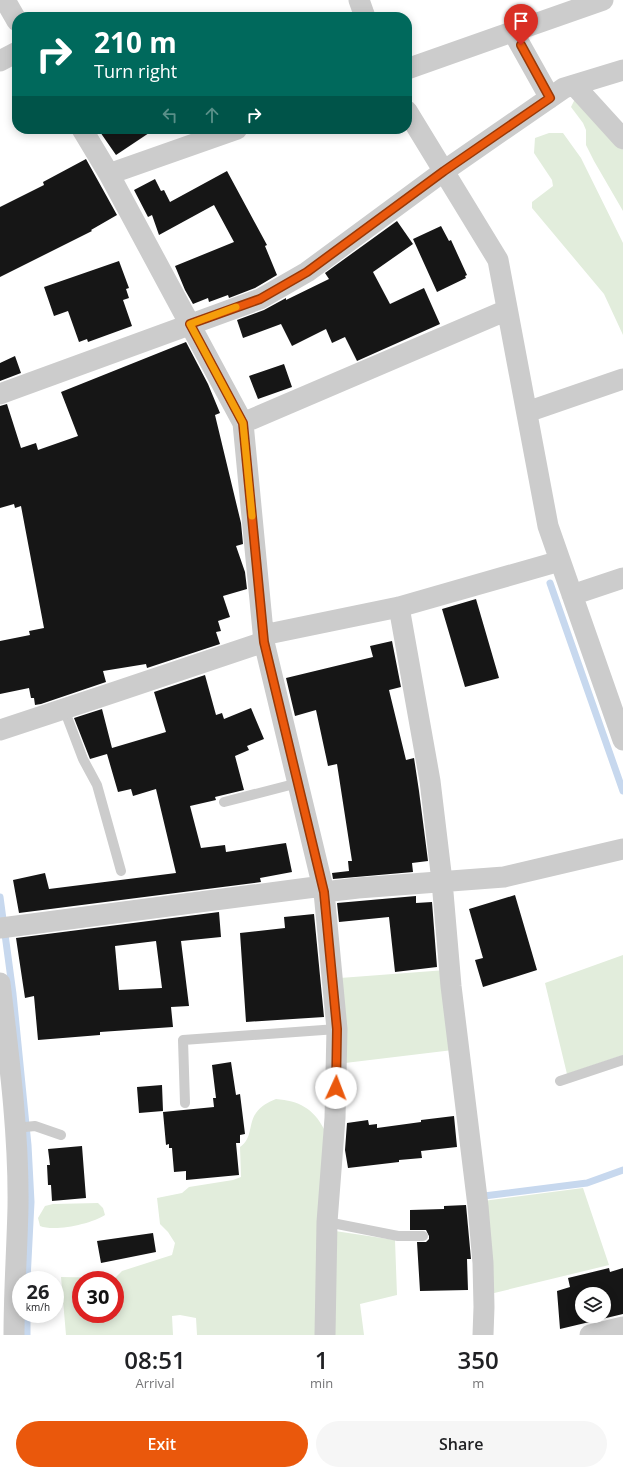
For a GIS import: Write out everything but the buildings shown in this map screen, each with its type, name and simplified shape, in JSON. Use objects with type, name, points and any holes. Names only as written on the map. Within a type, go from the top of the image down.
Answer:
[{"type":"street","points":[[5,0],[12,12]]},
{"type":"street","points":[[359,0],[363,12]]},
{"type":"street","points":[[412,67],[603,0]]},
{"type":"street","points":[[513,32],[550,98]]},
{"type":"street","points":[[0,61],[12,55]]},
{"type":"street","points":[[0,394],[260,299],[307,272],[444,171],[564,88],[623,70]]},
{"type":"street","points":[[574,85],[623,139]]},
{"type":"street","points":[[412,119],[498,260],[548,526],[623,740]]},
{"type":"street","points":[[85,134],[109,174],[243,423],[264,638],[324,889],[337,1029],[335,1118],[327,1222],[325,1335]]},
{"type":"street","points":[[109,174],[223,134]]},
{"type":"street","points":[[243,423],[507,310]]},
{"type":"street","points":[[527,412],[623,379]]},
{"type":"street","points":[[0,730],[64,709],[264,638],[399,607],[560,561]]},
{"type":"street","points":[[572,595],[623,578]]},
{"type":"street","points":[[399,607],[430,782],[442,882],[451,986],[477,1198],[483,1263],[483,1335]]},
{"type":"street","points":[[6,927],[324,889],[358,888],[504,877],[623,849]]},
{"type":"street","points":[[0,983],[9,1062],[24,1127],[18,1207],[14,1335]]},
{"type":"street","points":[[590,1335],[623,1327]]},
{"type":"lane","points":[[64,709],[84,759],[97,785],[121,871]]},
{"type":"lane","points":[[224,802],[298,783]]},
{"type":"lane","points":[[185,1103],[183,1040],[337,1029]]},
{"type":"lane","points":[[560,1081],[623,1060]]},
{"type":"lane","points":[[24,1127],[61,1135]]},
{"type":"lane","points":[[327,1222],[398,1236],[424,1236]]},
{"type":"green space","points":[[575,99],[594,115],[623,150],[623,211],[586,145],[586,130],[583,123],[571,107]]},
{"type":"green space","points":[[549,133],[563,133],[581,158],[623,243],[623,335],[604,294],[532,208],[532,202],[553,186],[552,180],[534,153],[535,138]]},
{"type":"green space","points":[[623,955],[623,1055],[567,1074],[545,983]]},
{"type":"green space","points":[[446,970],[453,1050],[345,1063],[340,978]]},
{"type":"green space","points":[[276,1099],[298,1104],[310,1111],[324,1129],[316,1335],[197,1335],[196,1318],[180,1315],[172,1316],[173,1335],[66,1335],[64,1277],[72,1277],[72,1323],[124,1323],[124,1271],[122,1271],[172,1255],[175,1243],[168,1232],[160,1224],[157,1198],[182,1193],[189,1187],[233,1180],[241,1177],[240,1147],[249,1135],[256,1113],[267,1103]]},
{"type":"green space","points":[[583,1188],[609,1265],[490,1294],[483,1201]]},
{"type":"green space","points":[[98,1203],[103,1208],[105,1215],[99,1218],[82,1224],[63,1228],[47,1228],[40,1226],[38,1218],[45,1206],[53,1204]]},
{"type":"green space","points":[[335,1231],[395,1240],[397,1295],[360,1304],[364,1335],[330,1335]]},
{"type":"waterway","points":[[550,583],[623,791]]},
{"type":"waterway","points":[[0,897],[13,994],[28,1145],[31,1202],[27,1271]]},
{"type":"waterway","points":[[484,1196],[587,1183],[623,1170]]},
{"type":"waterway","points":[[27,1323],[27,1335]]},
{"type":"slow traffic","points":[[236,307],[190,324],[243,423],[252,516]]},
{"type":"route","points":[[336,1088],[337,1029],[324,892],[264,642],[243,423],[190,324],[260,299],[307,272],[444,171],[550,98],[521,45]]}]
